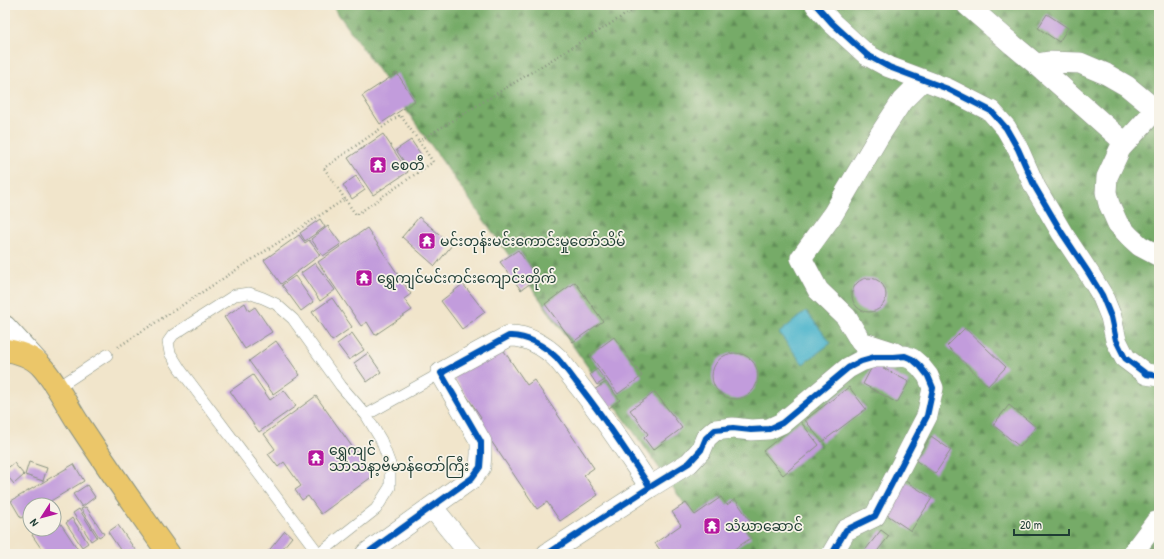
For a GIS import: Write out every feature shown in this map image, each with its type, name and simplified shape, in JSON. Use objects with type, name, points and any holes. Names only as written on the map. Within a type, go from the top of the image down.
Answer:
[{"type":"main road","points":[[5,350],[24,355],[40,365],[169,554]]},
{"type":"street","points":[[816,5],[832,24],[867,55],[889,66],[948,89],[991,112],[1006,128],[1018,148],[1035,186],[1062,233],[1102,295],[1111,317],[1116,340],[1125,358],[1146,374],[1159,376]]},
{"type":"street","points":[[967,5],[1125,142]]},
{"type":"street","points":[[1036,64],[1048,62],[1080,63],[1106,74],[1128,86],[1157,108],[1120,149],[1107,178],[1106,192],[1109,204],[1118,224],[1140,246],[1159,256]]},
{"type":"street","points":[[832,554],[846,530],[875,516],[927,416],[933,388],[928,376],[912,359],[861,342],[846,317],[818,290],[801,258],[833,214],[879,136],[902,101],[923,80]]},
{"type":"street","points":[[5,328],[40,365]]},
{"type":"street","points":[[366,554],[472,478],[480,467],[481,442],[441,372],[508,336],[516,336],[527,339],[540,345],[557,358],[596,407],[650,487]]},
{"type":"street","points":[[547,554],[689,463],[701,450],[706,438],[715,430],[733,428],[751,430],[769,429],[782,423],[848,368],[861,361],[875,357],[905,356]]},
{"type":"street","points":[[432,507],[467,550],[472,554]]},
{"type":"street","points":[[1132,554],[1158,518]]},
{"type":"lane","points":[[249,293],[263,298],[276,304],[293,319],[342,386],[366,414],[381,440],[390,464],[390,487],[376,509],[319,554],[170,354],[168,342],[173,335],[235,295],[249,293]]},
{"type":"lane","points":[[57,388],[107,354]]},
{"type":"lane","points":[[366,414],[441,372]]},
{"type":"path","points":[[419,141],[641,5]]},
{"type":"path","points":[[400,115],[419,141],[433,162],[356,215],[324,168],[400,115]]},
{"type":"path","points":[[107,354],[345,199]]},
{"type":"green space","points":[[332,5],[1159,5],[1159,554],[720,554]]},
{"type":"water","points":[[806,311],[831,343],[803,364],[779,333]]},
{"type":"building","points":[[1047,14],[1068,28],[1059,42],[1038,28]]},
{"type":"building","points":[[397,73],[415,101],[380,124],[362,96]]},
{"type":"building","name":"စေတီ","points":[[383,134],[408,172],[373,195],[348,158]]},
{"type":"building","points":[[411,140],[422,156],[407,166],[396,150]]},
{"type":"building","points":[[356,176],[365,190],[352,199],[343,185]]},
{"type":"building","name":"မင်းတုန်းမင်းကောင်းမှုတော်သိမ်","points":[[419,217],[452,245],[435,266],[402,237]]},
{"type":"building","points":[[320,219],[325,227],[305,241],[300,233]]},
{"type":"building","points":[[328,226],[341,244],[323,256],[311,239]]},
{"type":"building","name":"ရွှေကျင်မင်းကင်းကျောင်းတိုက်","points":[[367,228],[411,294],[404,299],[412,310],[375,335],[367,322],[361,326],[318,262]]},
{"type":"building","points":[[299,235],[305,243],[309,240],[320,255],[281,284],[264,260]]},
{"type":"building","points":[[518,250],[538,278],[521,290],[500,262]]},
{"type":"building","points":[[315,263],[335,290],[320,301],[301,273]]},
{"type":"building","points":[[295,276],[313,302],[301,311],[282,285]]},
{"type":"building","points":[[866,278],[872,278],[876,279],[883,285],[886,295],[885,302],[879,309],[872,312],[866,312],[862,311],[855,305],[852,298],[852,292],[853,288],[859,281]]},
{"type":"building","points":[[575,282],[603,321],[573,342],[545,304]]},
{"type":"building","points":[[463,284],[485,312],[462,329],[441,301]]},
{"type":"building","points":[[332,298],[352,327],[332,341],[312,312]]},
{"type":"building","points":[[245,303],[249,311],[255,307],[272,332],[245,349],[224,317]]},
{"type":"building","points":[[965,328],[1006,367],[988,386],[947,346]]},
{"type":"building","points":[[352,333],[364,350],[349,360],[337,344]]},
{"type":"building","points":[[614,337],[642,376],[618,394],[590,355]]},
{"type":"building","points":[[276,341],[300,375],[273,394],[249,361]]},
{"type":"building","points":[[500,345],[527,385],[534,380],[594,468],[584,475],[598,495],[560,521],[547,502],[537,509],[477,420],[481,417],[453,376]]},
{"type":"building","points":[[368,353],[381,372],[367,382],[354,363]]},
{"type":"building","points":[[740,353],[744,354],[754,363],[757,367],[757,385],[748,395],[740,399],[730,399],[722,395],[713,385],[712,371],[716,363],[726,354]]},
{"type":"building","points":[[874,363],[909,382],[897,403],[863,384]]},
{"type":"building","points":[[597,369],[605,380],[597,385],[590,374]]},
{"type":"building","points":[[253,375],[270,400],[284,390],[296,406],[259,432],[230,391]]},
{"type":"building","points":[[606,382],[620,400],[605,411],[591,392]]},
{"type":"building","points":[[849,387],[866,409],[822,442],[805,420]]},
{"type":"building","points":[[655,392],[682,428],[653,450],[644,438],[648,434],[630,410]]},
{"type":"building","name":"ရွှေကျင် သာသနာ့ဗိမာန်တော်ကြီး","points":[[316,396],[373,476],[321,514],[308,496],[302,500],[295,490],[301,486],[284,462],[278,467],[268,454],[275,449],[264,434]]},
{"type":"building","points":[[1009,405],[1036,427],[1020,447],[993,425]]},
{"type":"building","points":[[800,421],[819,445],[783,475],[763,451]]},
{"type":"building","points":[[931,436],[951,450],[935,474],[915,460]]},
{"type":"building","points":[[29,462],[47,468],[43,481],[25,475]]},
{"type":"building","points":[[14,463],[24,475],[14,484],[5,473],[5,470]]},
{"type":"building","points":[[74,464],[84,481],[57,497],[22,497],[21,518],[11,501]]},
{"type":"building","points":[[904,480],[932,498],[911,531],[884,513]]},
{"type":"building","points":[[87,485],[95,497],[82,507],[73,494]]},
{"type":"building","name":"သံဃာဆောင်","points":[[721,497],[727,505],[735,499],[751,522],[743,527],[751,538],[727,554],[663,554],[655,543],[681,525],[672,512],[686,503],[695,515]]},
{"type":"building","points":[[86,507],[104,534],[99,537],[81,509]]},
{"type":"building","points":[[79,509],[97,537],[91,541],[73,513]]},
{"type":"building","points":[[72,518],[88,543],[82,547],[66,523]]},
{"type":"building","points":[[118,525],[138,554],[123,554],[108,532]]},
{"type":"building","points":[[62,526],[81,554],[45,554],[33,537],[62,537]]},
{"type":"building","points":[[881,530],[889,536],[875,554],[862,554]]},
{"type":"building","points":[[285,531],[292,537],[278,554],[266,554]]},
{"type":"building","points":[[852,548],[856,554],[844,554]]},
{"type":"cycle path","points":[[816,5],[832,23],[867,55],[889,67],[948,89],[991,111],[1006,128],[1018,149],[1035,187],[1062,233],[1102,295],[1111,317],[1116,340],[1125,358],[1146,374],[1159,376]]},
{"type":"cycle path","points":[[366,554],[472,478],[480,467],[481,442],[441,373],[509,336],[522,337],[535,342],[547,349],[557,358],[605,420],[650,487]]},
{"type":"cycle path","points":[[547,554],[689,463],[701,450],[706,438],[715,430],[733,428],[751,430],[769,429],[782,423],[848,368],[861,361],[875,357],[905,356],[912,359],[920,366],[928,376],[933,388],[927,416],[875,516],[846,530],[832,554]]},
{"type":"place","name":"စေတီ","points":[[378,165]]},
{"type":"place","name":"မင်းတုန်းမင်းကောင်းမှုတော်သိမ်","points":[[427,241]]},
{"type":"place","name":"ရွှေကျင်မင်းကင်းကျောင်းတိုက်","points":[[364,278]]},
{"type":"place","name":"ရွှေကျင် သာသနာ့ဗိမာန်တော်ကြီး","points":[[316,458]]},
{"type":"place","name":"သံဃာဆောင်","points":[[712,526]]}]
